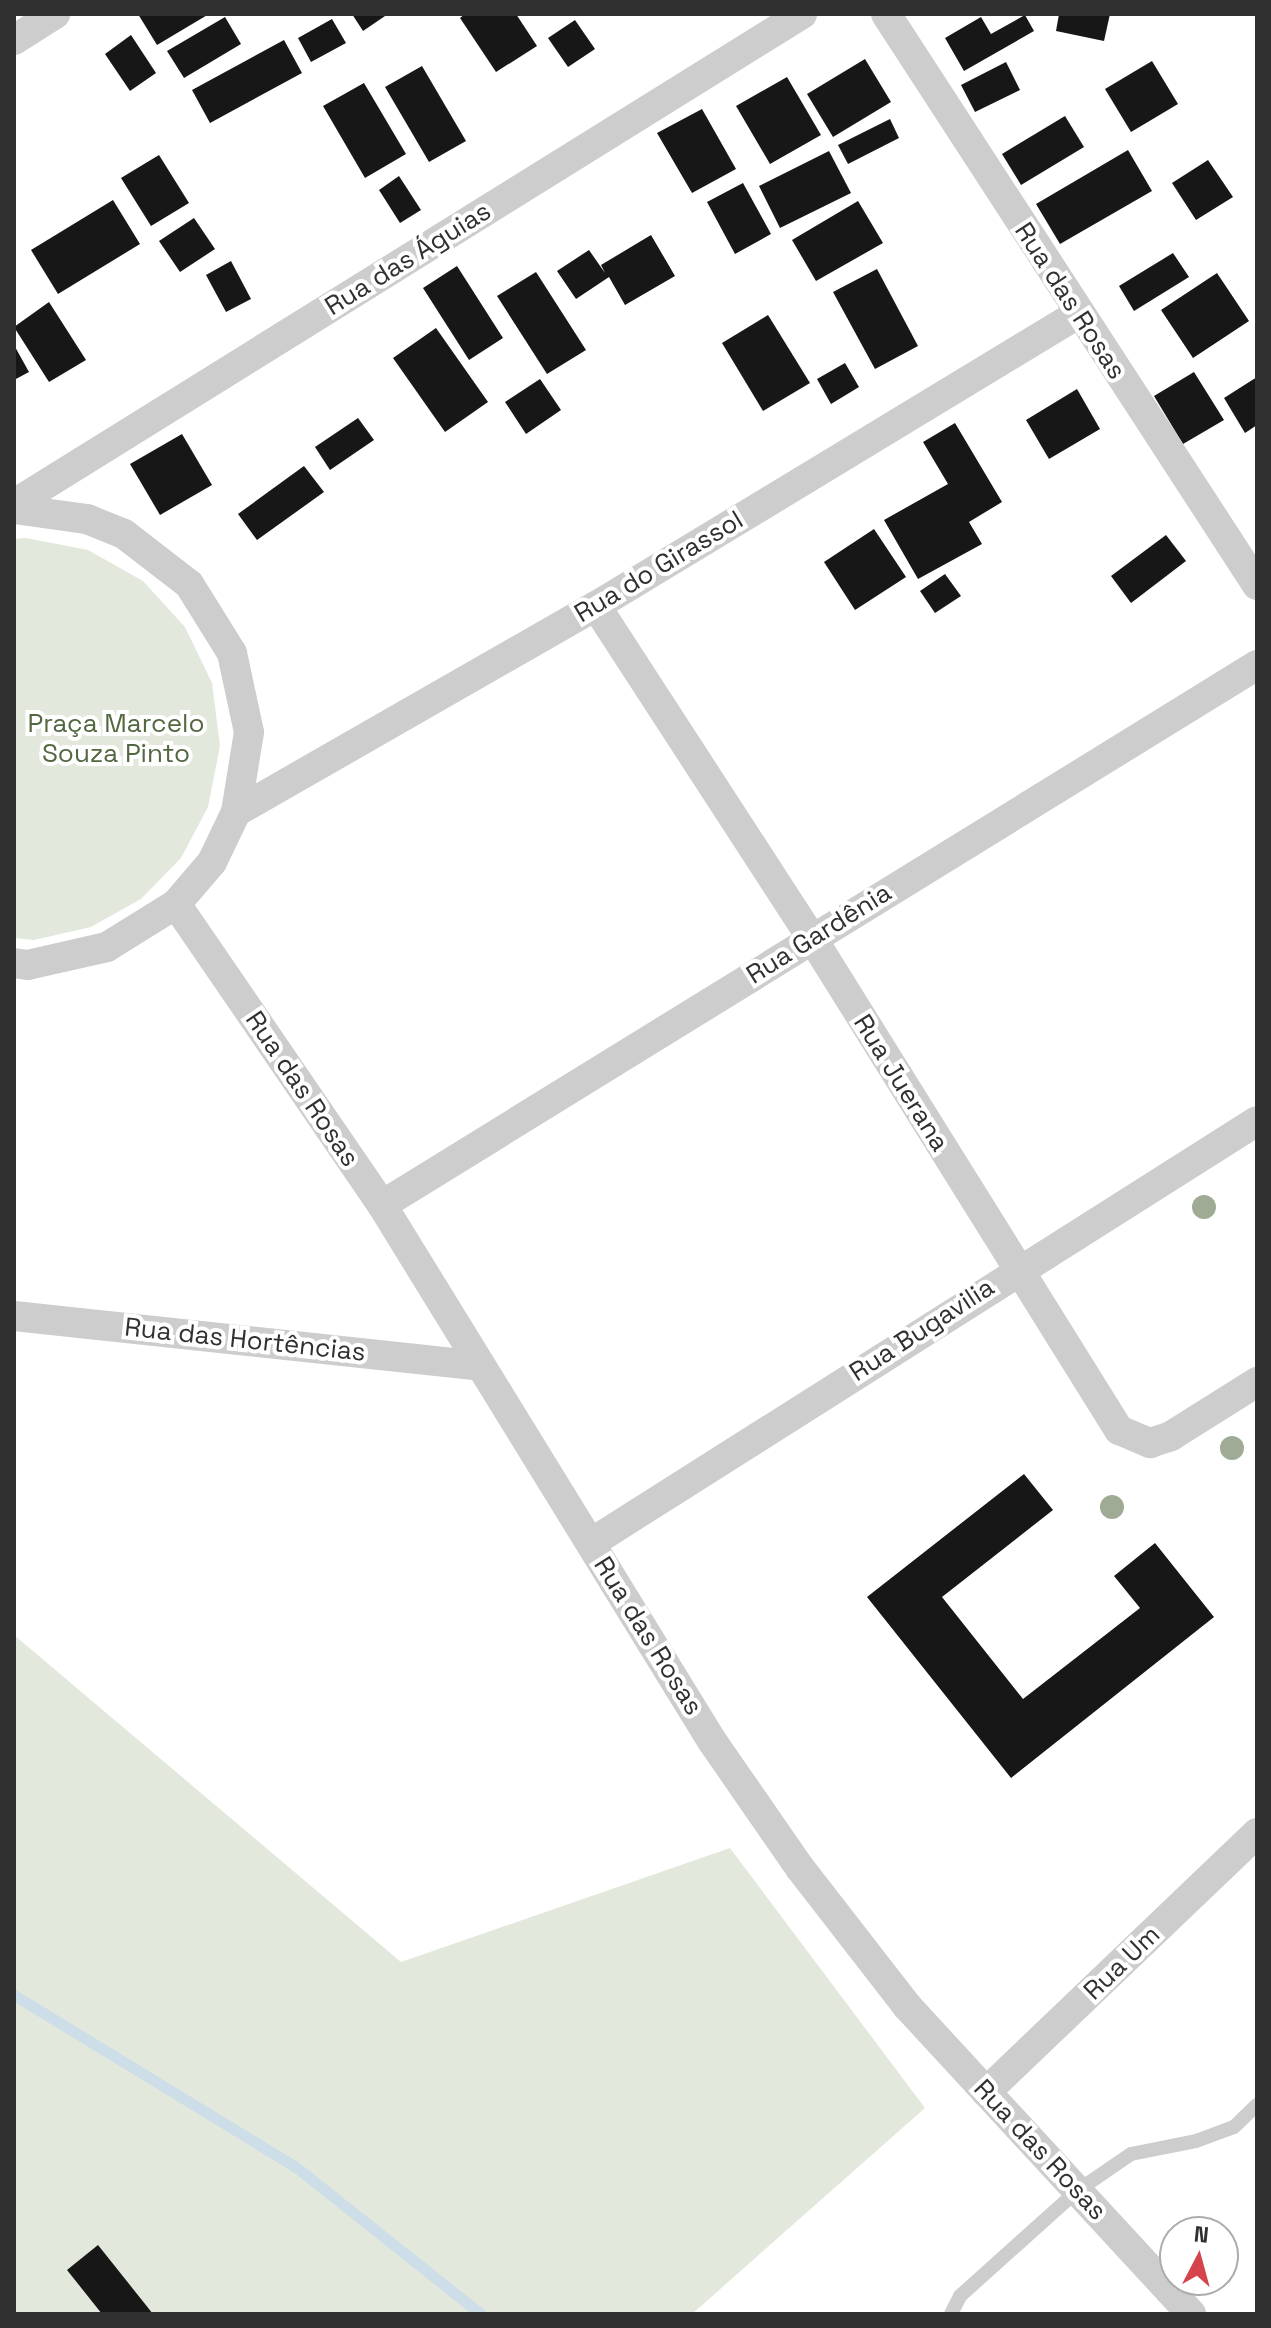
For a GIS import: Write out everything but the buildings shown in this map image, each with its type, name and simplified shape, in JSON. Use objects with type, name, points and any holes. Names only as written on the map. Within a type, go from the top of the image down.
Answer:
[{"type":"street","points":[[14,40],[55,14]]},
{"type":"street","name":"Rua das Águias","points":[[14,507],[802,14]]},
{"type":"street","name":"Rua das Rosas","points":[[886,14],[1078,314],[1257,585]]},
{"type":"street","name":"Rua do Girassol","points":[[236,812],[596,606],[1078,314]]},
{"type":"street","points":[[14,507],[87,519],[124,534],[189,584],[214,616],[236,666],[249,732],[236,812],[212,862],[176,904],[107,947],[28,965],[14,963]]},
{"type":"street","name":"Rua Juerana","points":[[596,606],[812,938],[1099,1404],[1119,1430],[1150,1443],[1171,1436],[1257,1382]]},
{"type":"street","name":"Rua Gardênia","points":[[382,1205],[1257,665]]},
{"type":"street","name":"Rua das Rosas","points":[[176,904],[382,1205],[476,1365],[591,1543],[712,1741],[800,1868],[907,2006],[1191,2314]]},
{"type":"street","name":"Rua Bugavilia","points":[[591,1543],[1016,1269],[1257,1121]]},
{"type":"street","name":"Rua das Hortências","points":[[14,1316],[476,1365]]},
{"type":"street","name":"Rua Um","points":[[986,2092],[1257,1833]]},
{"type":"lane","points":[[951,2314],[960,2296],[1077,2191],[1131,2154],[1196,2141],[1234,2127],[1257,2105]]},
{"type":"green space","name":"Praça Marcelo Souza Pinto","points":[[26,538],[88,550],[143,581],[185,627],[212,683],[220,746],[208,807],[181,858],[141,899],[91,927],[34,940],[14,938],[14,539]]},
{"type":"green space","points":[[14,1635],[401,1962],[730,1848],[925,2108],[692,2314],[14,2314]]},
{"type":"waterway","points":[[14,1995],[296,2167],[481,2314]]}]
